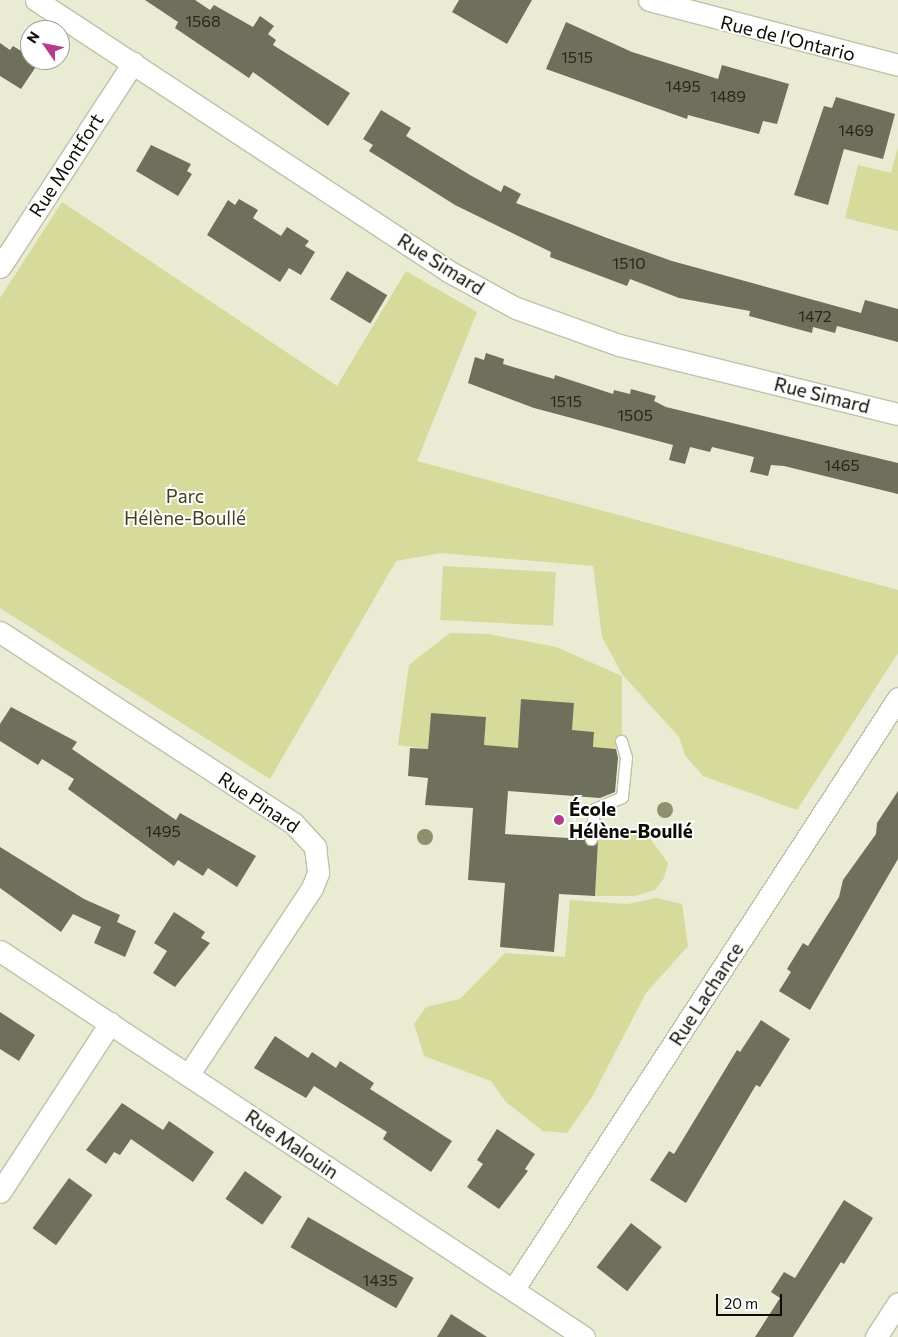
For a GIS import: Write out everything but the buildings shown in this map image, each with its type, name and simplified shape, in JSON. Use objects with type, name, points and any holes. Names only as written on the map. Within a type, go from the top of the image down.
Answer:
[{"type":"street","name":"Rue Simard","points":[[36,0],[448,271],[516,308],[619,345],[898,414]]},
{"type":"street","name":"Rue de l'Ontario","points":[[649,0],[898,66]]},
{"type":"street","name":"Rue Montfort","points":[[0,267],[133,63]]},
{"type":"street","name":"Rue Pinard","points":[[0,632],[292,823],[315,847],[318,873],[312,888],[188,1075]]},
{"type":"street","name":"Rue Lachance","points":[[513,1290],[898,698]]},
{"type":"street","name":"Rue Malouin","points":[[0,951],[584,1337]]},
{"type":"street","points":[[0,1192],[110,1023]]},
{"type":"street","points":[[876,1337],[898,1303]]},
{"type":"lane","points":[[591,839],[594,809],[622,797],[626,757],[621,741]]},
{"type":"green space","points":[[898,147],[898,231],[845,218],[858,165],[891,173]]},
{"type":"green space","name":"Parc Hélène-Boullé","points":[[62,202],[337,386],[406,271],[477,312],[417,461],[898,590],[898,653],[797,810],[703,776],[685,755],[679,737],[622,674],[602,637],[593,566],[441,553],[396,561],[270,779],[0,608],[0,298]]},
{"type":"green space","points":[[443,566],[556,572],[553,626],[440,620]]},
{"type":"green space","points":[[450,633],[488,634],[556,647],[622,676],[622,749],[593,747],[594,732],[572,730],[574,703],[522,699],[526,754],[484,745],[486,717],[431,713],[428,749],[398,745],[409,665]]},
{"type":"green space","points":[[643,829],[668,863],[664,878],[655,890],[635,896],[595,896],[598,840]]},
{"type":"green space","points":[[656,898],[682,904],[688,946],[646,993],[592,1097],[567,1133],[543,1131],[506,1102],[491,1081],[424,1056],[414,1024],[426,1007],[460,999],[505,953],[565,957],[570,900],[628,904]]},
{"type":"place","name":"École Hélène-Boullé","points":[[559,820]]}]
